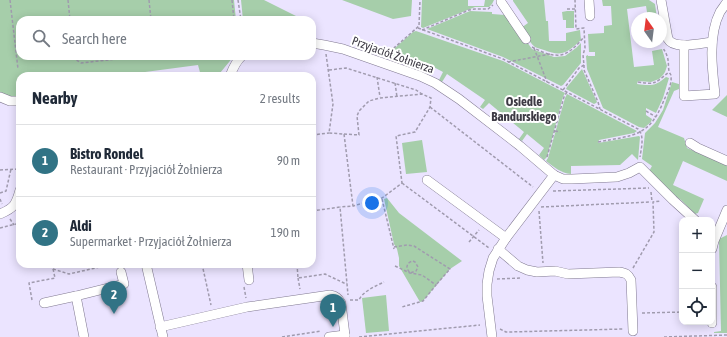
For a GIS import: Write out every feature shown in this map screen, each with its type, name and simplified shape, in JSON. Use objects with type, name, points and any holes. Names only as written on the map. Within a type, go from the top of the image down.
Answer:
[{"type":"street","points":[[589,0],[590,16]]},
{"type":"street","points":[[661,0],[668,40],[670,43],[684,45],[712,42]]},
{"type":"street","points":[[498,1],[501,2],[526,39]]},
{"type":"street","points":[[684,45],[684,96],[715,94],[712,68],[712,42],[716,21],[727,2]]},
{"type":"street","name":"Przyjaciół Żołnierza","points":[[316,44],[342,49],[420,76],[435,83],[447,90],[520,146],[554,175],[562,179],[613,178],[624,176],[640,167]]},
{"type":"street","points":[[232,72],[238,60]]},
{"type":"street","points":[[0,97],[10,102],[16,102]]},
{"type":"street","points":[[690,143],[727,161]]},
{"type":"street","points":[[640,167],[692,217]]},
{"type":"street","points":[[492,337],[487,296],[489,271],[497,251],[506,238],[532,210],[540,193],[554,175]]},
{"type":"street","points":[[426,180],[506,238]]},
{"type":"street","points":[[0,214],[15,205],[16,202]]},
{"type":"street","points":[[715,238],[727,210]]},
{"type":"street","points":[[497,251],[518,266],[527,270],[543,272],[555,271],[568,274],[619,272],[629,275],[631,280],[633,331]]},
{"type":"street","points":[[147,268],[163,337]]},
{"type":"street","points":[[246,283],[247,268]]},
{"type":"street","points":[[44,303],[124,284],[120,272]]},
{"type":"street","points":[[160,327],[247,307],[330,295],[335,296],[341,303],[345,336],[325,334]]},
{"type":"street","points":[[76,296],[84,337]]},
{"type":"path","points":[[10,0],[16,52]]},
{"type":"path","points":[[68,0],[70,16]]},
{"type":"path","points":[[149,0],[151,16]]},
{"type":"path","points":[[232,0],[234,16]]},
{"type":"path","points":[[238,0],[240,16]]},
{"type":"path","points":[[418,28],[420,0]]},
{"type":"path","points":[[575,0],[576,29],[584,28],[584,70],[600,109]]},
{"type":"path","points":[[422,30],[469,10],[488,10],[498,1]]},
{"type":"path","points":[[567,9],[575,8]]},
{"type":"path","points":[[418,28],[503,59],[638,129],[641,132],[642,137],[640,167]]},
{"type":"path","points":[[384,63],[387,54],[412,31],[418,28]]},
{"type":"path","points":[[534,48],[556,56],[564,54],[575,47],[584,38]]},
{"type":"path","points":[[526,39],[534,48],[547,82]]},
{"type":"path","points":[[324,45],[333,104],[329,133]]},
{"type":"path","points":[[598,142],[634,135],[641,132],[650,125],[656,117],[661,108],[671,78],[668,57],[664,48]]},
{"type":"path","points":[[508,62],[550,54]]},
{"type":"path","points":[[17,60],[18,69]]},
{"type":"path","points":[[76,60],[81,63],[108,60]]},
{"type":"path","points":[[563,90],[579,68],[584,65]]},
{"type":"path","points":[[328,70],[346,68],[416,90],[431,98],[430,107],[415,132],[396,136],[402,183],[474,237],[497,251]]},
{"type":"path","points":[[638,82],[653,84],[660,81],[669,72]]},
{"type":"path","points":[[377,77],[380,98]]},
{"type":"path","points":[[395,83],[397,96]]},
{"type":"path","points":[[542,165],[547,157],[564,97],[567,92]]},
{"type":"path","points":[[316,135],[329,133],[359,135],[357,116],[359,111],[369,101],[380,98],[422,94]]},
{"type":"path","points":[[430,107],[540,193]]},
{"type":"path","points":[[646,111],[656,117]]},
{"type":"path","points":[[555,131],[560,132]]},
{"type":"path","points":[[344,134],[352,206]]},
{"type":"path","points":[[0,193],[6,191],[10,169]]},
{"type":"path","points":[[0,170],[16,169]]},
{"type":"path","points":[[316,210],[352,206],[382,198],[402,183]]},
{"type":"path","points":[[550,191],[651,188],[654,232],[629,275]]},
{"type":"path","points":[[382,198],[394,248],[408,245],[414,246],[450,269],[423,300],[402,307]]},
{"type":"path","points":[[532,210],[542,207],[665,201]]},
{"type":"path","points":[[543,272],[539,211],[545,202]]},
{"type":"path","points":[[340,207],[348,297]]},
{"type":"path","points":[[532,210],[539,211]]},
{"type":"path","points":[[0,228],[16,224]]},
{"type":"path","points":[[469,242],[477,233]]},
{"type":"path","points":[[413,261],[418,267],[416,271],[410,273],[407,266],[413,261]]},
{"type":"path","points":[[395,266],[410,273],[422,275],[436,285]]},
{"type":"path","points":[[32,300],[28,283],[55,278],[53,269],[69,274],[96,268]]},
{"type":"path","points":[[203,268],[209,295]]},
{"type":"path","points":[[297,268],[301,293]]},
{"type":"path","points":[[298,278],[325,274],[347,283]]},
{"type":"path","points":[[495,279],[522,278]]},
{"type":"path","points":[[359,300],[361,296],[384,282]]},
{"type":"path","points":[[246,283],[247,307]]},
{"type":"path","points":[[349,301],[362,299]]},
{"type":"path","points":[[632,314],[679,312]]},
{"type":"path","points":[[282,337],[325,334]]},
{"type":"path","points":[[664,337],[727,335]]},
{"type":"green space","points":[[0,0],[234,0],[236,16],[16,16],[16,60],[231,60],[221,72],[200,72],[198,65],[145,72],[16,72],[16,96],[8,96],[0,92]]},
{"type":"green space","points":[[241,0],[264,0],[296,16],[243,16]]},
{"type":"green space","points":[[342,0],[412,0],[411,16],[393,19]]},
{"type":"green space","points":[[422,0],[468,0],[468,6],[484,6],[485,0],[494,0],[489,7],[475,7],[423,28],[421,27]]},
{"type":"green space","points":[[513,0],[544,0],[546,21],[548,21],[549,41],[566,41],[566,33],[580,30],[581,40],[568,51],[560,53],[550,52],[535,47],[521,28],[528,23]]},
{"type":"green space","points":[[602,0],[649,0],[655,4],[656,12],[647,12],[646,6],[627,9],[634,67],[654,65],[652,51],[662,49],[667,66],[665,72],[659,79],[651,82],[638,81],[637,84],[653,85],[666,77],[669,78],[663,98],[656,113],[646,108],[646,115],[652,119],[651,122],[644,128],[639,127],[603,108],[587,69],[586,56],[595,56],[595,52],[589,52],[588,34],[604,33],[604,26],[612,25],[611,6],[603,6]]},
{"type":"green space","points":[[470,11],[492,12],[492,14],[505,15],[525,44],[527,42],[532,49],[554,57],[565,56],[581,43],[581,63],[561,86],[503,57],[427,29]]},
{"type":"green space","points":[[574,11],[574,28],[566,28],[566,20],[563,20],[562,12]]},
{"type":"green space","points":[[416,31],[503,61],[565,93],[547,157],[544,160],[539,155],[544,148],[527,134],[522,141],[519,139],[524,132],[489,103],[483,109],[480,107],[485,100],[447,74],[442,82],[439,80],[443,72],[426,63],[406,56],[403,64],[387,58],[388,54]]},
{"type":"green space","points":[[582,69],[597,102],[594,104],[566,89]]},
{"type":"green space","points":[[672,82],[682,85],[682,90],[679,89],[674,91],[658,127],[684,138],[687,148],[727,165],[727,181],[683,161],[673,185],[704,199],[698,213],[695,214],[681,200],[654,180],[648,173],[652,166],[642,159],[645,133],[655,123],[663,110]]},
{"type":"green space","points":[[567,94],[637,131],[634,133],[599,140],[598,143],[639,136],[638,160],[632,154],[620,165],[571,166],[571,174],[561,171],[546,161]]},
{"type":"green space","points":[[727,95],[727,117],[712,110]]},
{"type":"green space","points":[[422,140],[427,172],[406,174],[402,143]]},
{"type":"green space","points":[[387,198],[399,213],[462,261],[450,269],[423,301],[420,302],[399,266],[397,249],[394,244],[384,199]]},
{"type":"green space","points":[[727,235],[727,333],[714,333],[721,331],[719,239]]},
{"type":"green space","points":[[386,295],[389,331],[366,333],[362,298]]},
{"type":"place","name":"Aldi","points":[[114,314]]},
{"type":"place","name":"Bistro Rondel","points":[[333,327]]},
{"type":"district","name":"Osiedle Bandurskiego","points":[[524,108]]}]
